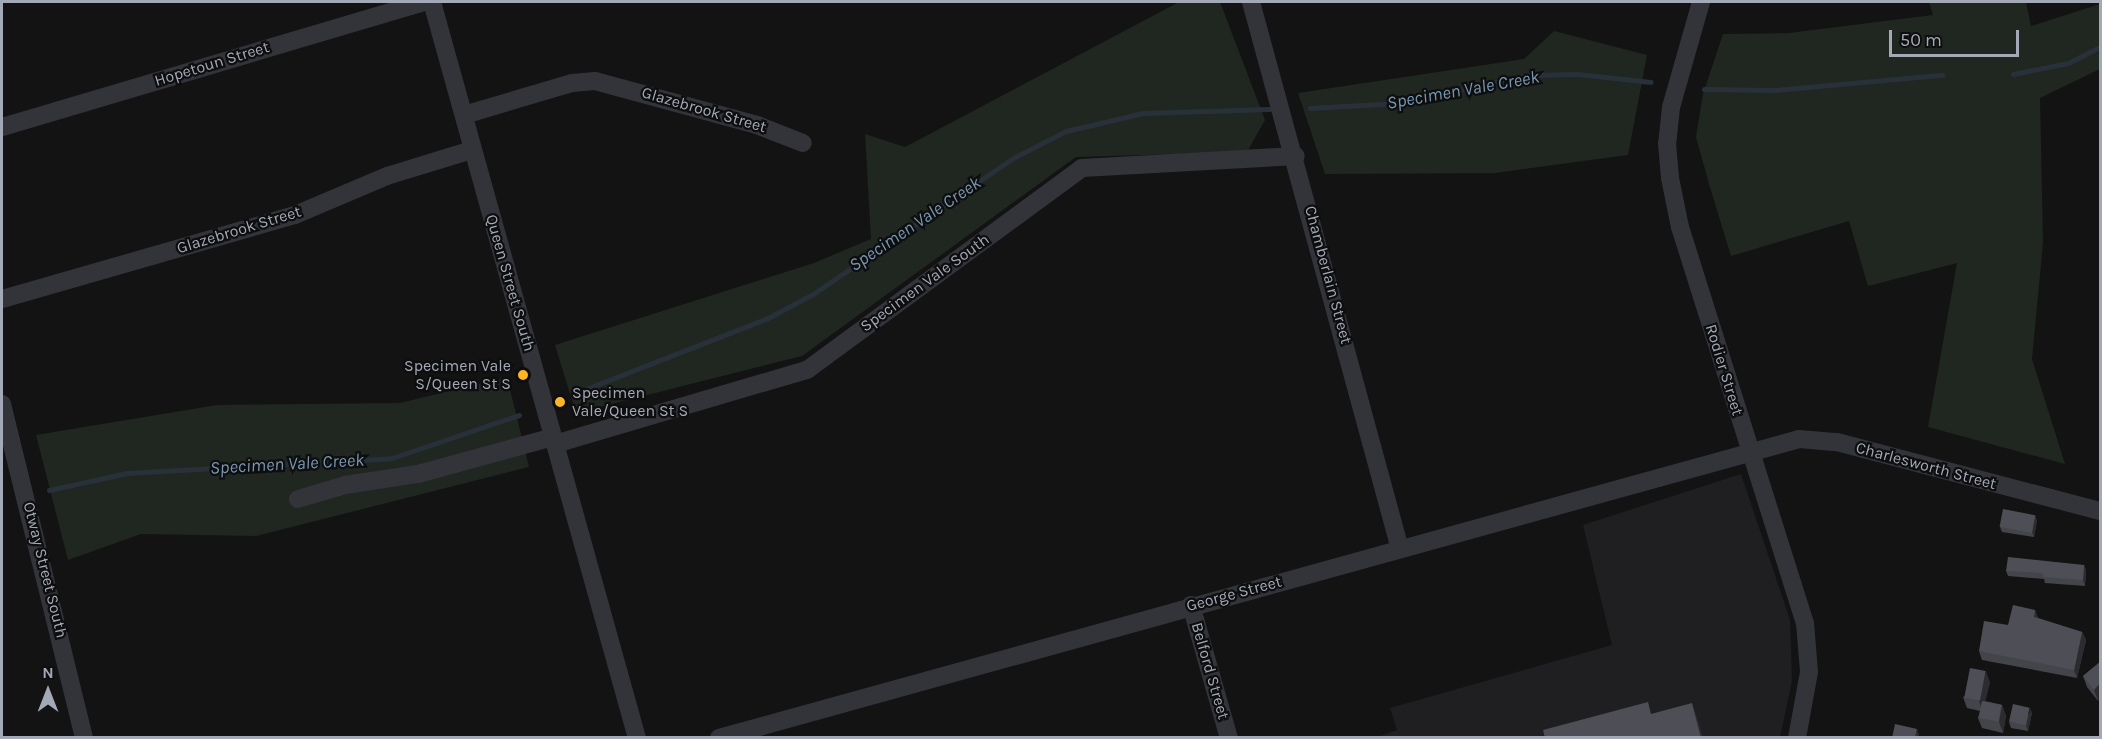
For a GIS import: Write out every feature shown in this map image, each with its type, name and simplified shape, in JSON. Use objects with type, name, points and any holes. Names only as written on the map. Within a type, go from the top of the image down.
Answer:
[{"type":"street","name":"Hopetoun Street","points":[[2,127],[423,2]]},
{"type":"street","name":"Queen Street South","points":[[432,2],[637,738]]},
{"type":"street","name":"Chamberlain Street","points":[[1251,2],[1296,156],[1400,549]]},
{"type":"street","name":"Rodier Street","points":[[1701,2],[1670,115],[1670,178],[1680,227],[1808,639],[1807,692],[1797,738]]},
{"type":"street","name":"Glazebrook Street","points":[[464,115],[572,83],[595,81],[757,125],[803,143]]},
{"type":"street","name":"Glazebrook Street","points":[[2,299],[295,215],[387,176],[472,150]]},
{"type":"street","name":"Specimen Vale South","points":[[298,499],[345,485],[418,474],[554,441],[807,370],[1082,168],[1296,156]]},
{"type":"street","name":"Otway Street South","points":[[2,404],[84,738]]},
{"type":"street","name":"Charlesworth Street","points":[[1750,453],[1799,440],[1837,442],[2100,511]]},
{"type":"street","name":"George Street","points":[[719,738],[1191,605],[1750,453]]},
{"type":"street","name":"Belford Street","points":[[1191,605],[1229,738]]},
{"type":"shaded area","points":[[1179,2],[1220,2],[1265,120],[1247,152],[1076,157],[802,356],[576,413],[555,345],[814,263],[871,239],[865,134],[905,147]]},
{"type":"shaded area","points":[[1929,2],[2026,2],[2031,26],[2100,4],[2100,69],[2040,98],[2043,243],[2032,359],[2065,464],[1928,427],[1957,263],[1868,286],[1849,221],[1731,256],[1709,184],[1696,137],[1703,94],[1723,34],[1789,33],[1933,15]]},
{"type":"shaded area","points":[[1554,31],[1647,55],[1628,155],[1495,173],[1325,174],[1298,93],[1524,59]]},
{"type":"shaded area","points":[[507,377],[529,467],[256,536],[141,534],[68,560],[36,435],[217,405],[400,403]]},
{"type":"shaded area","points":[[1741,474],[1790,620],[1792,681],[1780,737],[1374,738],[1397,730],[1390,708],[1612,645],[1583,525]]},
{"type":"building","points":[[2003,509],[2035,515],[2032,533],[2000,527]]},
{"type":"building","points":[[2008,557],[2084,565],[2083,580],[2043,577],[2043,573],[2006,571]]},
{"type":"building","points":[[2013,605],[2035,610],[2034,617],[2082,632],[2074,670],[1979,651],[1984,621],[2008,625]]},
{"type":"building","points":[[2100,662],[2100,683],[2094,690],[2083,676]]},
{"type":"building","points":[[1970,668],[1986,671],[1980,701],[1964,697]]},
{"type":"building","points":[[1982,701],[2002,705],[1998,722],[1979,718]]},
{"type":"building","points":[[1648,702],[1651,714],[1692,703],[1701,738],[1545,738],[1543,730]]},
{"type":"building","points":[[2013,704],[2030,708],[2026,725],[2009,722]]},
{"type":"building","points":[[1895,724],[1917,729],[1915,738],[1892,738]]},
{"type":"waterway","name":"Specimen Vale Creek","points":[[2013,74],[2068,63],[2100,47]]},
{"type":"waterway","name":"Specimen Vale Creek","points":[[1310,108],[1398,103],[1530,75],[1578,74],[1651,82]]},
{"type":"waterway","name":"Specimen Vale Creek","points":[[1704,89],[1776,90],[1942,75]]},
{"type":"waterway","name":"Specimen Vale Creek","points":[[573,394],[768,318],[813,294],[1013,158],[1066,131],[1143,113],[1270,109]]},
{"type":"waterway","name":"Specimen Vale Creek","points":[[49,490],[127,473],[392,458],[519,415]]},
{"type":"place","name":"Specimen Vale S/Queen St S","points":[[523,375]]},
{"type":"place","name":"Specimen Vale/Queen St S","points":[[560,402]]}]
